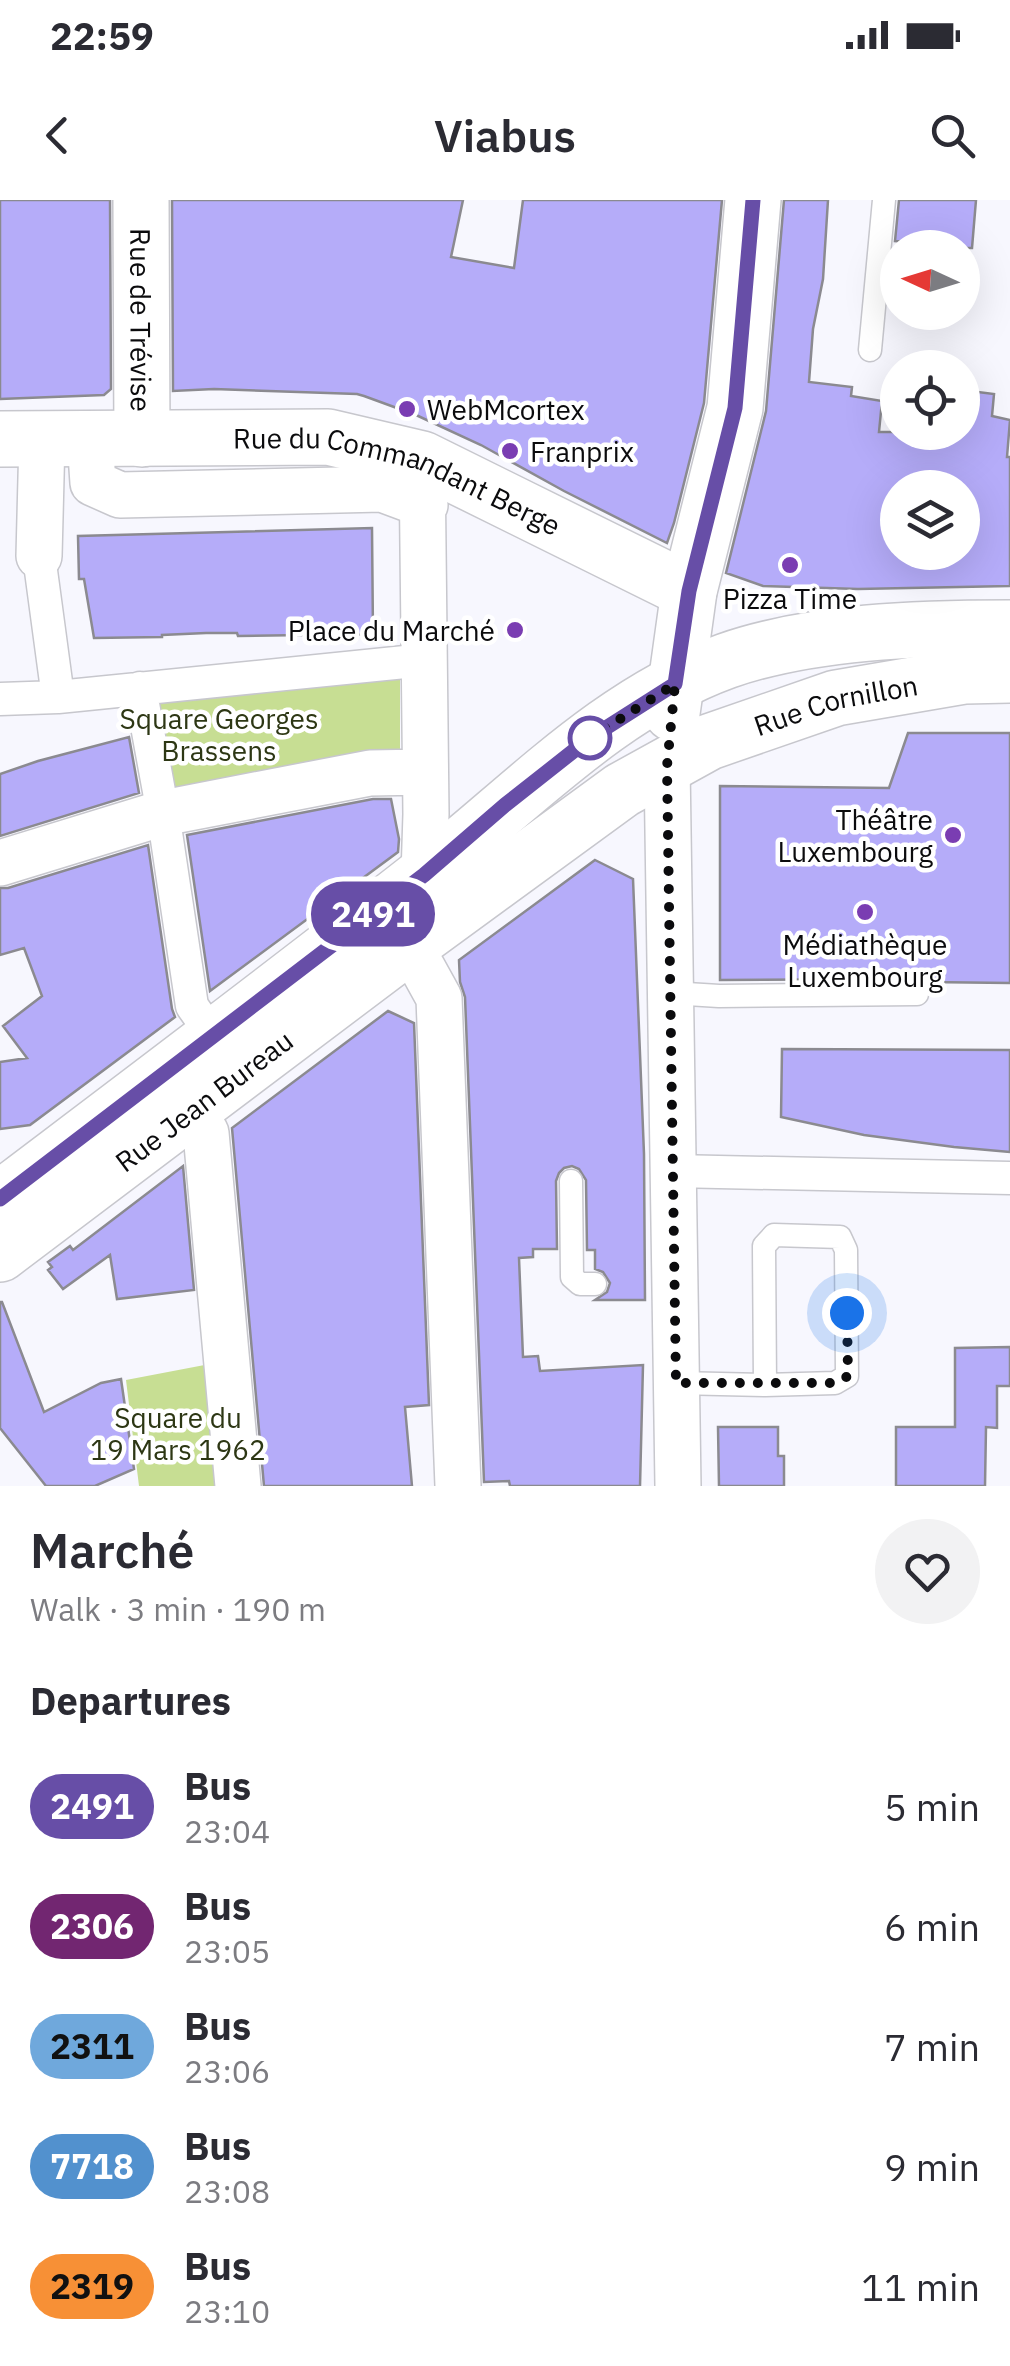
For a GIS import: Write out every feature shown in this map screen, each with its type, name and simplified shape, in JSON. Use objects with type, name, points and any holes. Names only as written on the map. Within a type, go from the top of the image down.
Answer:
[{"type":"main road","name":"Rue de Trévise","points":[[68,439],[141,200]]},
{"type":"main road","points":[[667,766],[689,591],[735,408],[753,200]]},
{"type":"main road","name":"Rue du Commandant Berge","points":[[68,439],[328,437],[423,482],[689,591]]},
{"type":"main road","name":"Rue Cornillon","points":[[0,1199],[424,875],[590,738],[675,684],[726,661],[798,641],[1010,628]]},
{"type":"main road","name":"Rue Cornillon","points":[[407,946],[622,790],[709,742],[836,698],[965,676],[1010,675]]},
{"type":"main road","name":"Rue Jean Bureau","points":[[0,1254],[407,946]]},
{"type":"street","points":[[58,697],[40,556],[68,439]]},
{"type":"street","points":[[423,482],[424,875]]},
{"type":"street","points":[[0,699],[58,697],[426,660]]},
{"type":"street","points":[[140,688],[164,813],[192,1006],[214,1036]]},
{"type":"street","points":[[667,766],[674,1170],[667,1283],[676,1383],[678,1486]]},
{"type":"street","points":[[0,863],[164,813],[370,773],[426,772]]},
{"type":"street","points":[[407,946],[439,998],[458,1486]]},
{"type":"street","points":[[192,1109],[206,1133],[238,1486]]},
{"type":"street","points":[[674,1170],[1010,1178]]},
{"type":"lane","points":[[870,350],[884,200]]},
{"type":"lane","points":[[670,993],[917,994]]},
{"type":"lane","points":[[570,1181],[572,1277],[580,1284],[595,1284]]},
{"type":"lane","points":[[676,1383],[765,1385],[835,1383],[848,1376],[846,1250],[840,1237],[774,1235],[764,1246],[765,1385]]},
{"type":"green space","name":"Square Georges Brassens","points":[[400,671],[400,749],[175,791],[154,693]]},
{"type":"green space","name":"Square du 19 Mars 1962","points":[[215,1363],[229,1486],[139,1486],[126,1380]]},
{"type":"building","points":[[0,200],[110,200],[111,389],[104,395],[0,399]]},
{"type":"building","points":[[172,200],[463,200],[451,257],[514,268],[523,200],[722,200],[704,403],[667,543],[481,445],[364,396],[214,389],[173,391]]},
{"type":"building","points":[[784,200],[828,200],[823,279],[813,329],[809,382],[852,387],[851,396],[880,401],[880,450],[980,450],[980,392],[994,394],[992,416],[1010,420],[1010,586],[763,586],[726,573],[766,411]]},
{"type":"building","points":[[899,200],[976,200],[974,230],[896,230]]},
{"type":"building","points":[[372,528],[373,634],[206,633],[94,638],[84,579],[79,579],[78,536]]},
{"type":"building","name":"Médiathèque Luxembourg","points":[[908,733],[1010,733],[1010,983],[917,979],[720,980],[720,786],[889,788]]},
{"type":"building","points":[[129,737],[139,793],[0,836],[0,774]]},
{"type":"building","points":[[373,799],[391,799],[398,852],[210,991],[187,835]]},
{"type":"building","points":[[148,845],[175,1017],[30,1125],[0,1129],[0,1062],[27,1058],[3,1026],[42,996],[24,948],[0,955],[0,888]]},
{"type":"building","points":[[595,860],[633,879],[644,1154],[645,1300],[595,1300],[607,1292],[610,1283],[603,1272],[595,1269],[595,1250],[587,1250],[586,1180],[579,1169],[564,1168],[556,1181],[557,1249],[533,1249],[533,1257],[519,1258],[523,1357],[538,1356],[540,1371],[643,1365],[640,1486],[510,1486],[509,1481],[484,1482],[465,997],[459,960]]},
{"type":"building","points":[[388,1011],[414,1023],[429,1405],[405,1407],[412,1486],[264,1486],[232,1128]]},
{"type":"building","points":[[782,1049],[1010,1050],[1010,1152],[864,1135],[781,1117]]},
{"type":"building","points":[[183,1166],[194,1290],[117,1299],[110,1255],[63,1289],[48,1270],[52,1267],[48,1262],[70,1246],[73,1250]]},
{"type":"building","points":[[0,1302],[44,1412],[101,1383],[121,1379],[134,1469],[95,1486],[46,1486],[0,1428]]},
{"type":"building","points":[[1010,1347],[1010,1386],[997,1386],[997,1428],[986,1427],[985,1486],[896,1486],[896,1427],[955,1427],[955,1348]]},
{"type":"building","points":[[718,1427],[778,1427],[778,1456],[784,1456],[784,1486],[719,1486]]},
{"type":"bus line","name":"2491","points":[[0,1199],[424,875],[590,738],[675,684],[689,591],[735,408],[753,200]]},
{"type":"place","name":"WebMcortex","points":[[407,409]]},
{"type":"place","name":"Franprix","points":[[510,451]]},
{"type":"place","name":"Pizza Time","points":[[790,565]]},
{"type":"place","name":"Place du Marché","points":[[515,630]]},
{"type":"place","name":"Théâtre Luxembourg","points":[[953,835]]},
{"type":"place","name":"Médiathèque Luxembourg","points":[[865,912]]},
{"type":"route","points":[[590,738],[675,684],[667,766],[676,1383],[835,1383],[848,1376],[847,1313]]}]
